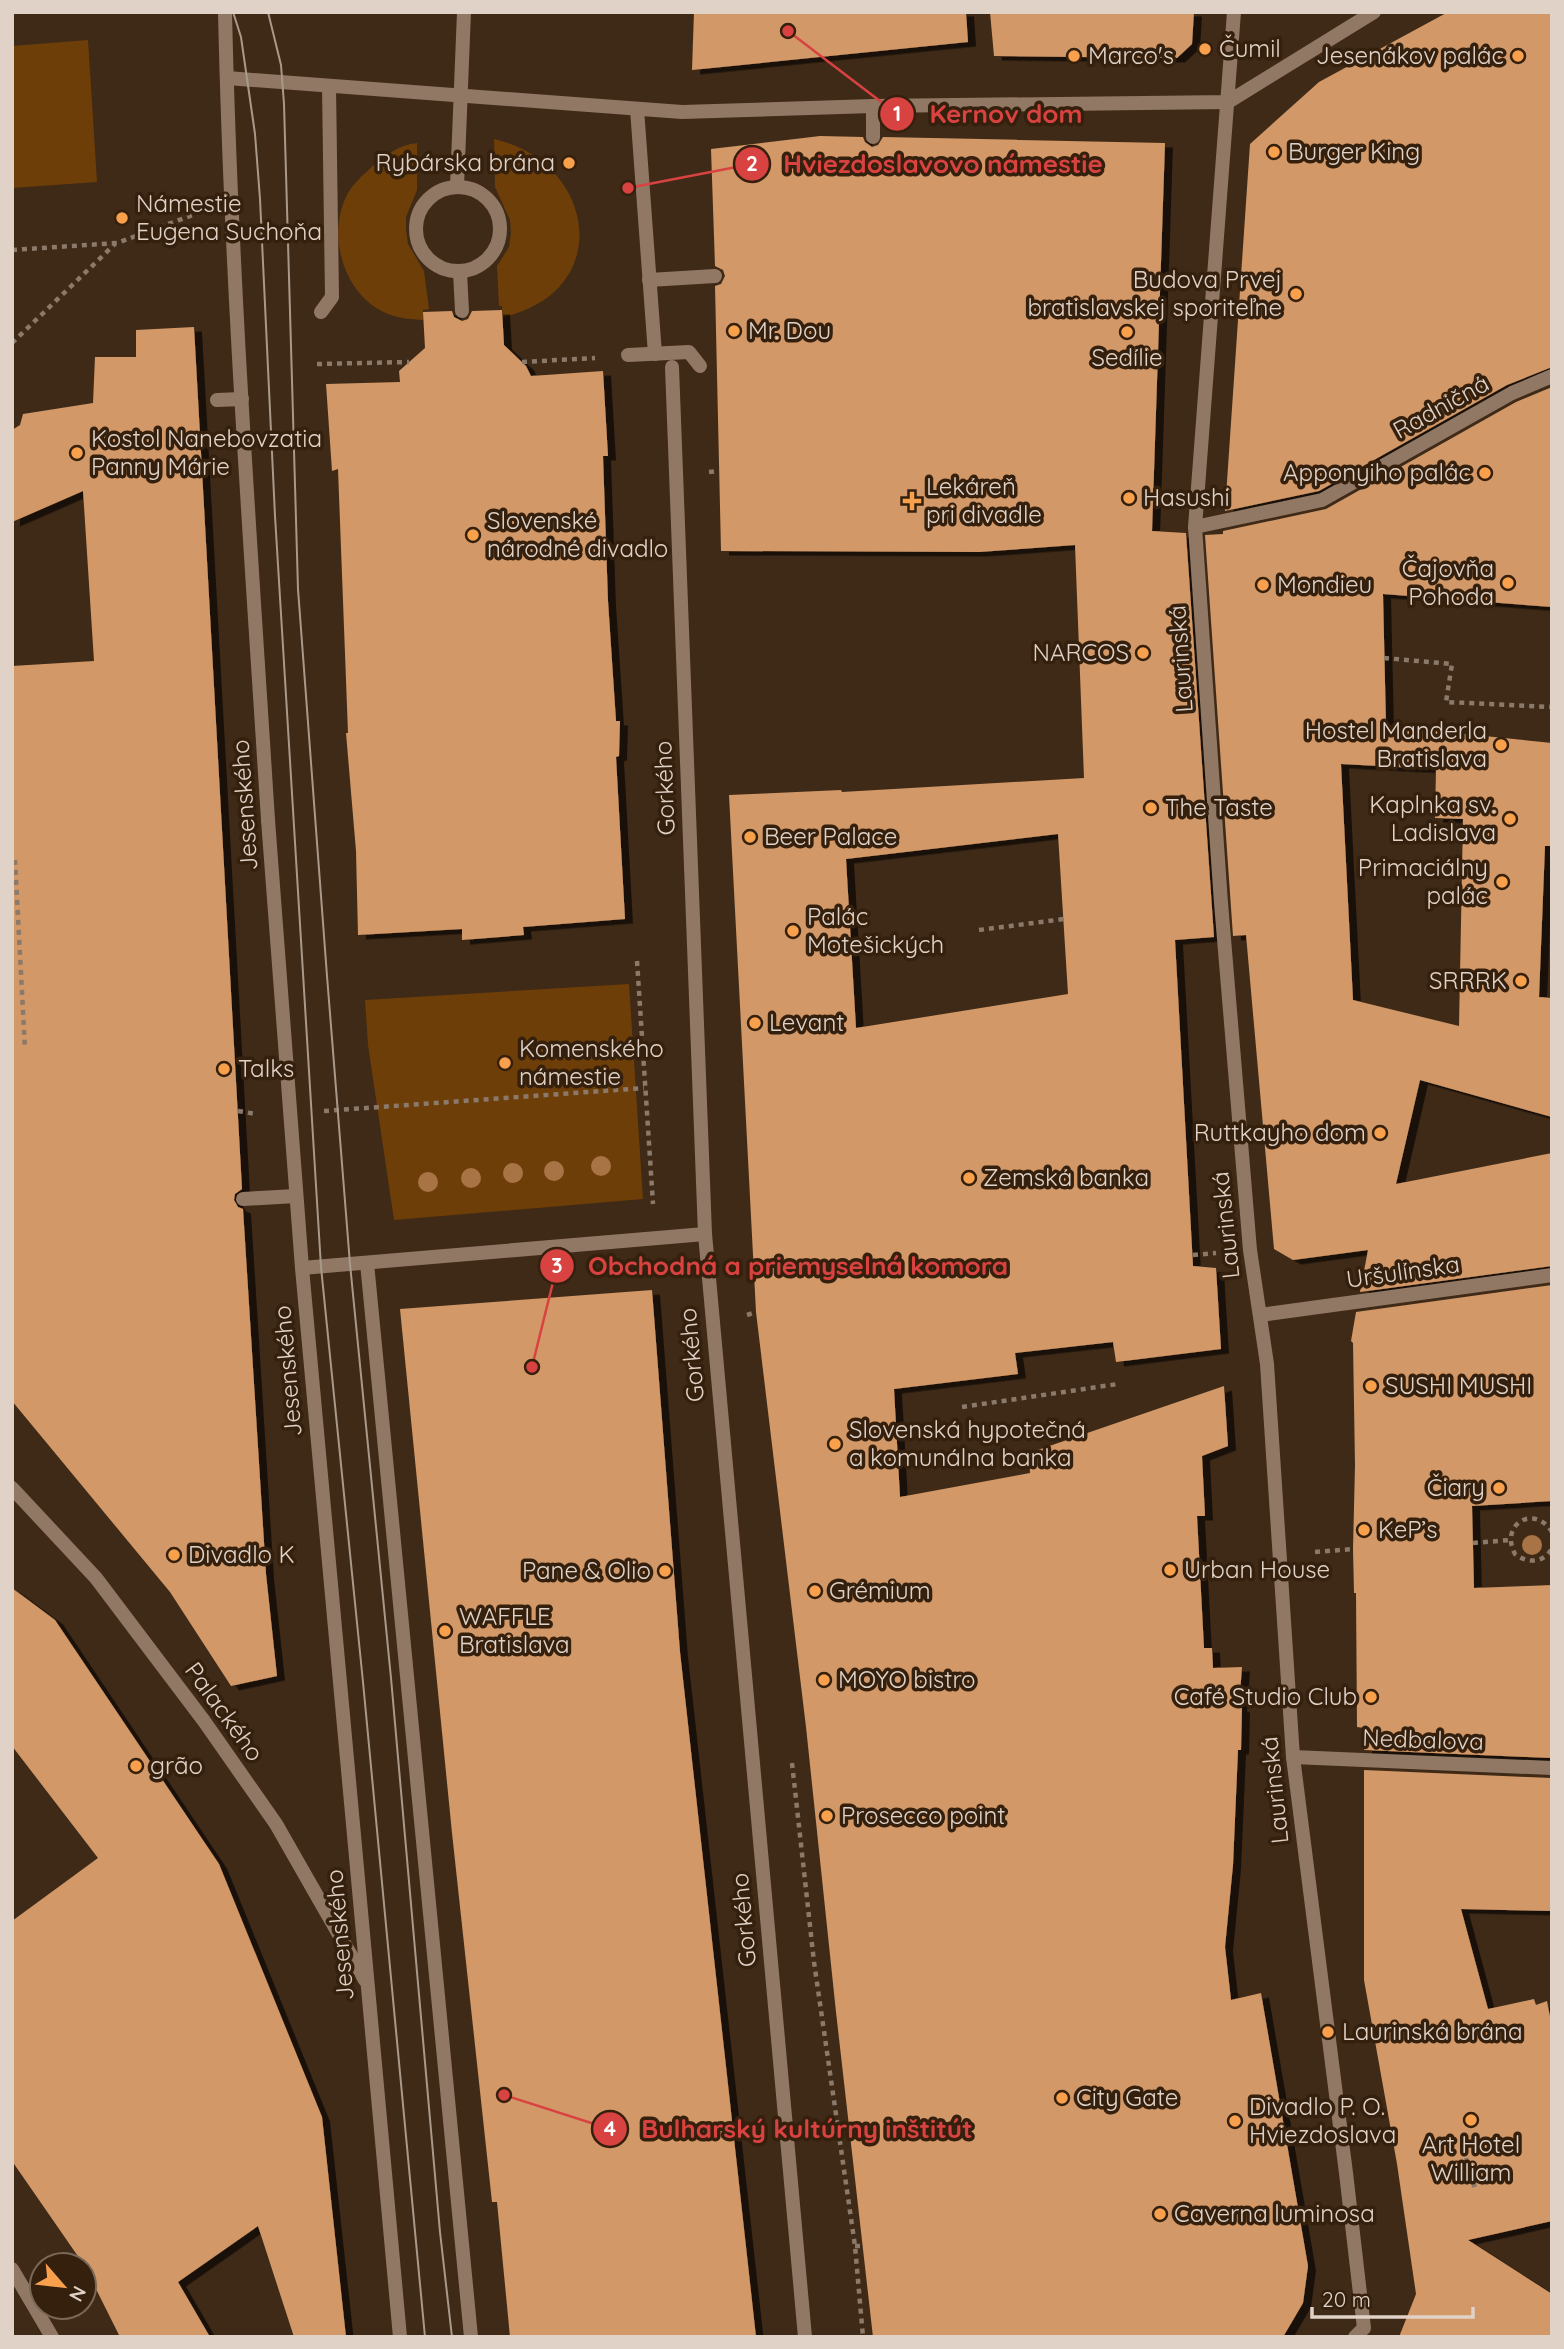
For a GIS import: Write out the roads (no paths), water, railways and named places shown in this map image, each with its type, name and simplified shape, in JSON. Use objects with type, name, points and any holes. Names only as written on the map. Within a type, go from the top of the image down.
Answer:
[{"type":"street","name":"Jesenského","points":[[225,12],[231,201],[242,399],[268,820],[296,1196],[400,2337]]},
{"type":"street","points":[[457,186],[464,12]]},
{"type":"street","name":"Laurinská","points":[[1234,12],[1195,527],[1223,931],[1250,1250],[1267,1364],[1293,1757],[1364,2328],[1355,2337]]},
{"type":"street","points":[[227,78],[682,112],[873,106],[1228,102],[1374,12]]},
{"type":"street","points":[[321,312],[332,297],[329,86]]},
{"type":"street","points":[[873,106],[873,137]]},
{"type":"street","points":[[637,108],[656,354]]},
{"type":"street","points":[[457,186],[476,191],[491,202],[500,219],[500,237],[493,255],[478,267],[460,272],[441,268],[426,257],[417,240],[416,221],[424,203],[439,190],[457,186]]},
{"type":"street","points":[[460,272],[461,311]]},
{"type":"street","points":[[649,280],[715,276]]},
{"type":"street","points":[[628,355],[656,354],[671,360],[689,352],[700,366]]},
{"type":"street","name":"Gorkého","points":[[671,360],[705,1234],[805,2337]]},
{"type":"street","name":"Radničná","points":[[1195,527],[1322,500],[1512,393],[1552,376]]},
{"type":"street","points":[[217,400],[242,399]]},
{"type":"street","points":[[243,1199],[296,1196]]},
{"type":"street","points":[[302,1268],[705,1234]]},
{"type":"street","points":[[367,1263],[471,2337]]},
{"type":"street","name":"Uršulínska","points":[[1260,1315],[1552,1275]]},
{"type":"street","name":"Palackého","points":[[12,1488],[96,1578],[204,1721],[276,1824],[368,1986]]},
{"type":"street","name":"Nedbalova","points":[[1293,1757],[1552,1768]]},
{"type":"street","points":[[12,2269],[52,2337]]},
{"type":"tram line","points":[[233,12],[241,37],[255,134],[260,199],[275,516],[321,1267],[425,2337]]},
{"type":"tram line","points":[[268,12],[281,65],[284,104],[298,589],[327,976],[350,1264],[452,2337]]},
{"type":"place","name":"Kernov dom","points":[[788,31]]},
{"type":"place","name":"Čumil","points":[[1205,49]]},
{"type":"place","name":"Marco's","points":[[1074,56]]},
{"type":"place","name":"Jesenákov palác","points":[[1518,56]]},
{"type":"place","name":"Burger King","points":[[1274,152]]},
{"type":"place","name":"Rybárska brána","points":[[569,163]]},
{"type":"place","name":"Hviezdoslavovo námestie","points":[[628,188]]},
{"type":"place","name":"Námestie Eugena Suchoňa","points":[[122,218]]},
{"type":"place","name":"Budova Prvej bratislavskej sporiteľne","points":[[1296,294]]},
{"type":"place","name":"Mr. Dou","points":[[734,331]]},
{"type":"place","name":"Sedílie","points":[[1127,332]]},
{"type":"place","name":"Kostol Nanebovzatia Panny Márie","points":[[77,453]]},
{"type":"place","name":"Apponyiho palác","points":[[1485,473]]},
{"type":"place","name":"Hasushi","points":[[1129,498]]},
{"type":"place","name":"Lekáreň pri divadle","points":[[912,501]]},
{"type":"place","name":"Slovenské národné divadlo","points":[[473,535]]},
{"type":"place","name":"Čajovňa Pohoda","points":[[1508,583]]},
{"type":"place","name":"Mondieu","points":[[1263,585]]},
{"type":"place","name":"NARCOS","points":[[1143,653]]},
{"type":"place","name":"Hostel Manderla Bratislava","points":[[1501,745]]},
{"type":"place","name":"The Taste","points":[[1151,808]]},
{"type":"place","name":"Kaplnka sv. Ladislava","points":[[1510,819]]},
{"type":"place","name":"Beer Palace","points":[[750,837]]},
{"type":"place","name":"Primaciálny palác","points":[[1502,882]]},
{"type":"place","name":"Palác Motešických","points":[[793,931]]},
{"type":"place","name":"SRRRK","points":[[1521,981]]},
{"type":"place","name":"Levant","points":[[755,1023]]},
{"type":"place","name":"Komenského námestie","points":[[505,1063]]},
{"type":"place","name":"Talks","points":[[224,1069]]},
{"type":"place","name":"Ruttkayho dom","points":[[1380,1133]]},
{"type":"place","name":"Zemská banka","points":[[969,1178]]},
{"type":"place","name":"Obchodná a priemyselná komora","points":[[532,1367]]},
{"type":"place","name":"SUSHI MUSHI","points":[[1371,1386]]},
{"type":"place","name":"Slovenská hypotečná a komunálna banka","points":[[835,1444]]},
{"type":"place","name":"Čiary","points":[[1499,1488]]},
{"type":"place","name":"KeP’s","points":[[1364,1530]]},
{"type":"place","name":"Divadlo K","points":[[174,1555]]},
{"type":"place","name":"Urban House","points":[[1170,1570]]},
{"type":"place","name":"Pane & Olio","points":[[665,1571]]},
{"type":"place","name":"Grémium","points":[[815,1591]]},
{"type":"place","name":"WAFFLE Bratislava","points":[[445,1631]]},
{"type":"place","name":"MOYO bistro","points":[[824,1680]]},
{"type":"place","name":"Café Studio Club","points":[[1371,1697]]},
{"type":"place","name":"grão","points":[[136,1766]]},
{"type":"place","name":"Prosecco point","points":[[827,1816]]},
{"type":"place","name":"Laurinská brána","points":[[1328,2032]]},
{"type":"place","name":"Bulharský kultúrny inštitút","points":[[504,2095]]},
{"type":"place","name":"City Gate","points":[[1062,2098]]},
{"type":"place","name":"Art Hotel William","points":[[1471,2120]]},
{"type":"place","name":"Divadlo P. O. Hviezdoslava","points":[[1235,2121]]},
{"type":"place","name":"Caverna luminosa","points":[[1160,2214]]}]
